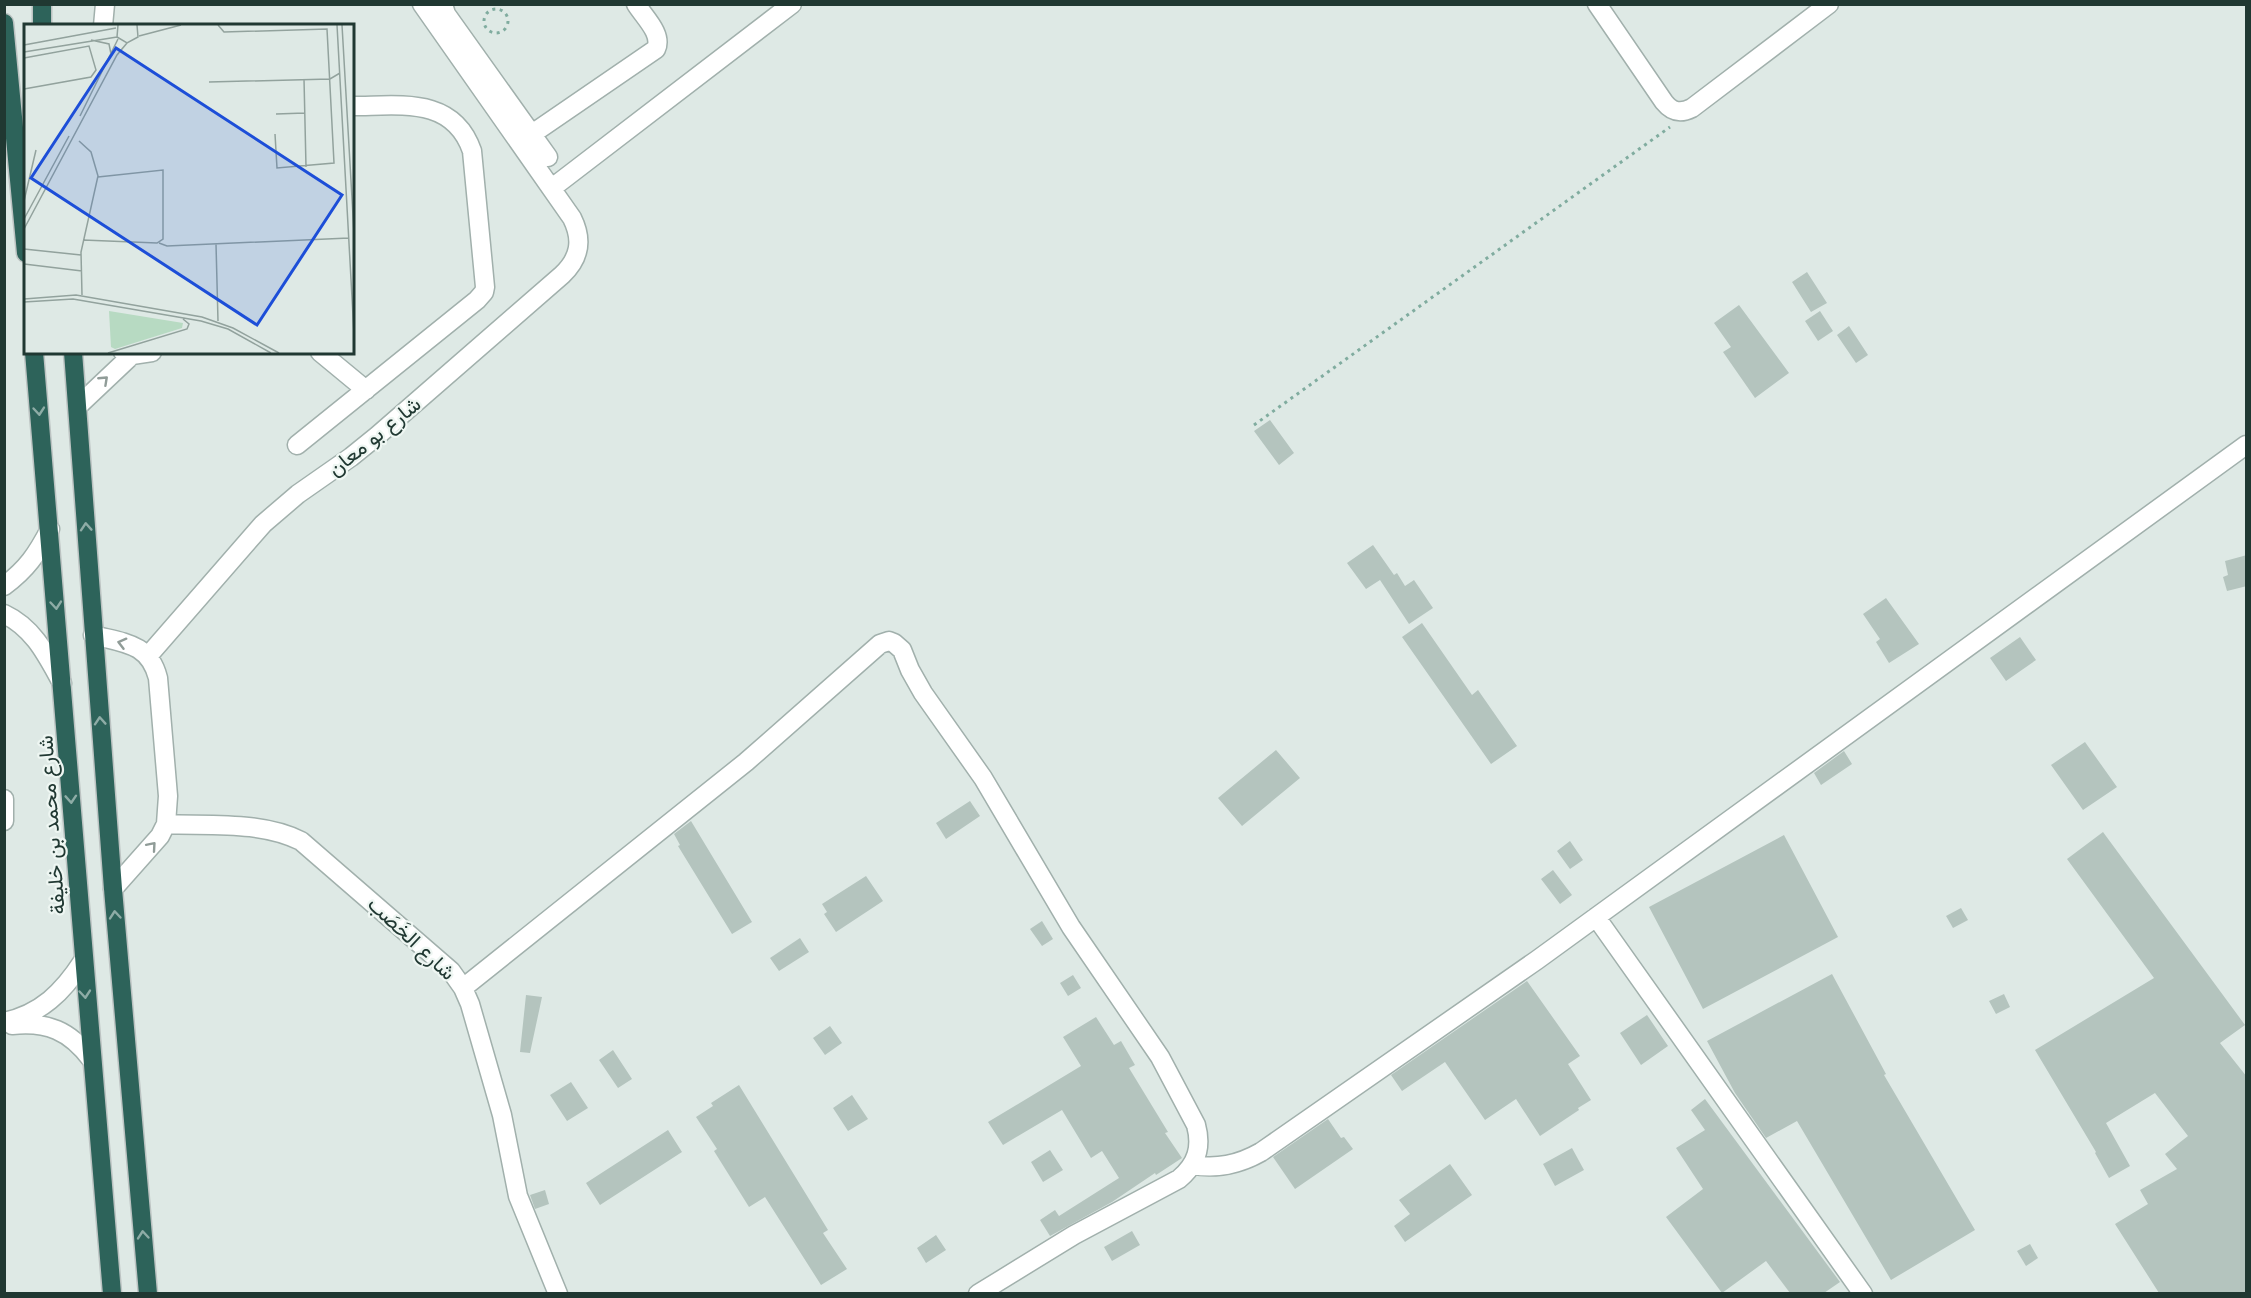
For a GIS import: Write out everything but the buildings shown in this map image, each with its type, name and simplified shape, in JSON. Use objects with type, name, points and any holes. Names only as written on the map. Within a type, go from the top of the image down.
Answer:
[{"type":"highway","points":[[42,4],[42,24]]},
{"type":"highway","points":[[4,23],[24,234]]},
{"type":"highway","name":"شارع محمد بن خليفة","points":[[34,354],[64,687],[82,962],[112,1293]]},
{"type":"highway","points":[[73,354],[113,889],[148,1293]]},
{"type":"street","points":[[103,24],[105,4]]},
{"type":"street","name":"شارع بو معان","points":[[148,656],[251,536],[275,512],[351,457],[570,267],[578,249],[578,230],[552,188],[422,4]]},
{"type":"street","points":[[443,4],[443,10],[548,157]]},
{"type":"street","points":[[532,135],[656,49],[658,36],[636,4]]},
{"type":"street","points":[[552,188],[792,4]]},
{"type":"street","points":[[1597,4],[1668,107],[1679,112],[1686,111],[1829,4]]},
{"type":"street","points":[[297,445],[484,292],[472,151],[468,139],[460,129],[434,109],[419,106],[354,106]]},
{"type":"street","points":[[78,406],[128,354]]},
{"type":"street","points":[[322,354],[366,390]]},
{"type":"street","points":[[1192,1165],[1205,1167],[1231,1165],[1261,1152],[1596,917],[2247,445]]},
{"type":"street","points":[[4,586],[21,573],[36,555],[50,529]]},
{"type":"street","points":[[4,615],[26,629],[39,643],[64,687]]},
{"type":"street","points":[[93,635],[138,648],[155,666],[168,796],[166,824],[160,836],[113,889]]},
{"type":"street","points":[[463,988],[746,762],[880,644],[889,641],[899,646],[923,693],[983,778],[1071,927],[1160,1057],[1196,1125],[1199,1146],[1192,1165],[1179,1179],[1074,1235],[978,1293]]},
{"type":"street","points":[[4,799],[4,821]]},
{"type":"street","name":"شارع الخَصَب","points":[[166,824],[265,829],[289,835],[301,841],[451,971],[463,988],[470,1004],[502,1115],[518,1196],[558,1293]]},
{"type":"street","points":[[1596,917],[1863,1293]]},
{"type":"street","points":[[7,1024],[50,1002],[64,988],[82,962]]},
{"type":"street","points":[[7,1024],[44,1025],[60,1031],[74,1039],[91,1059]]},
{"type":"path","points":[[484,4],[488,11]]},
{"type":"path","points":[[494,8],[506,13],[508,26],[503,31],[491,33],[486,28],[483,22],[488,11],[494,8]]},
{"type":"path","points":[[1254,425],[1669,128],[1686,111]]}]
